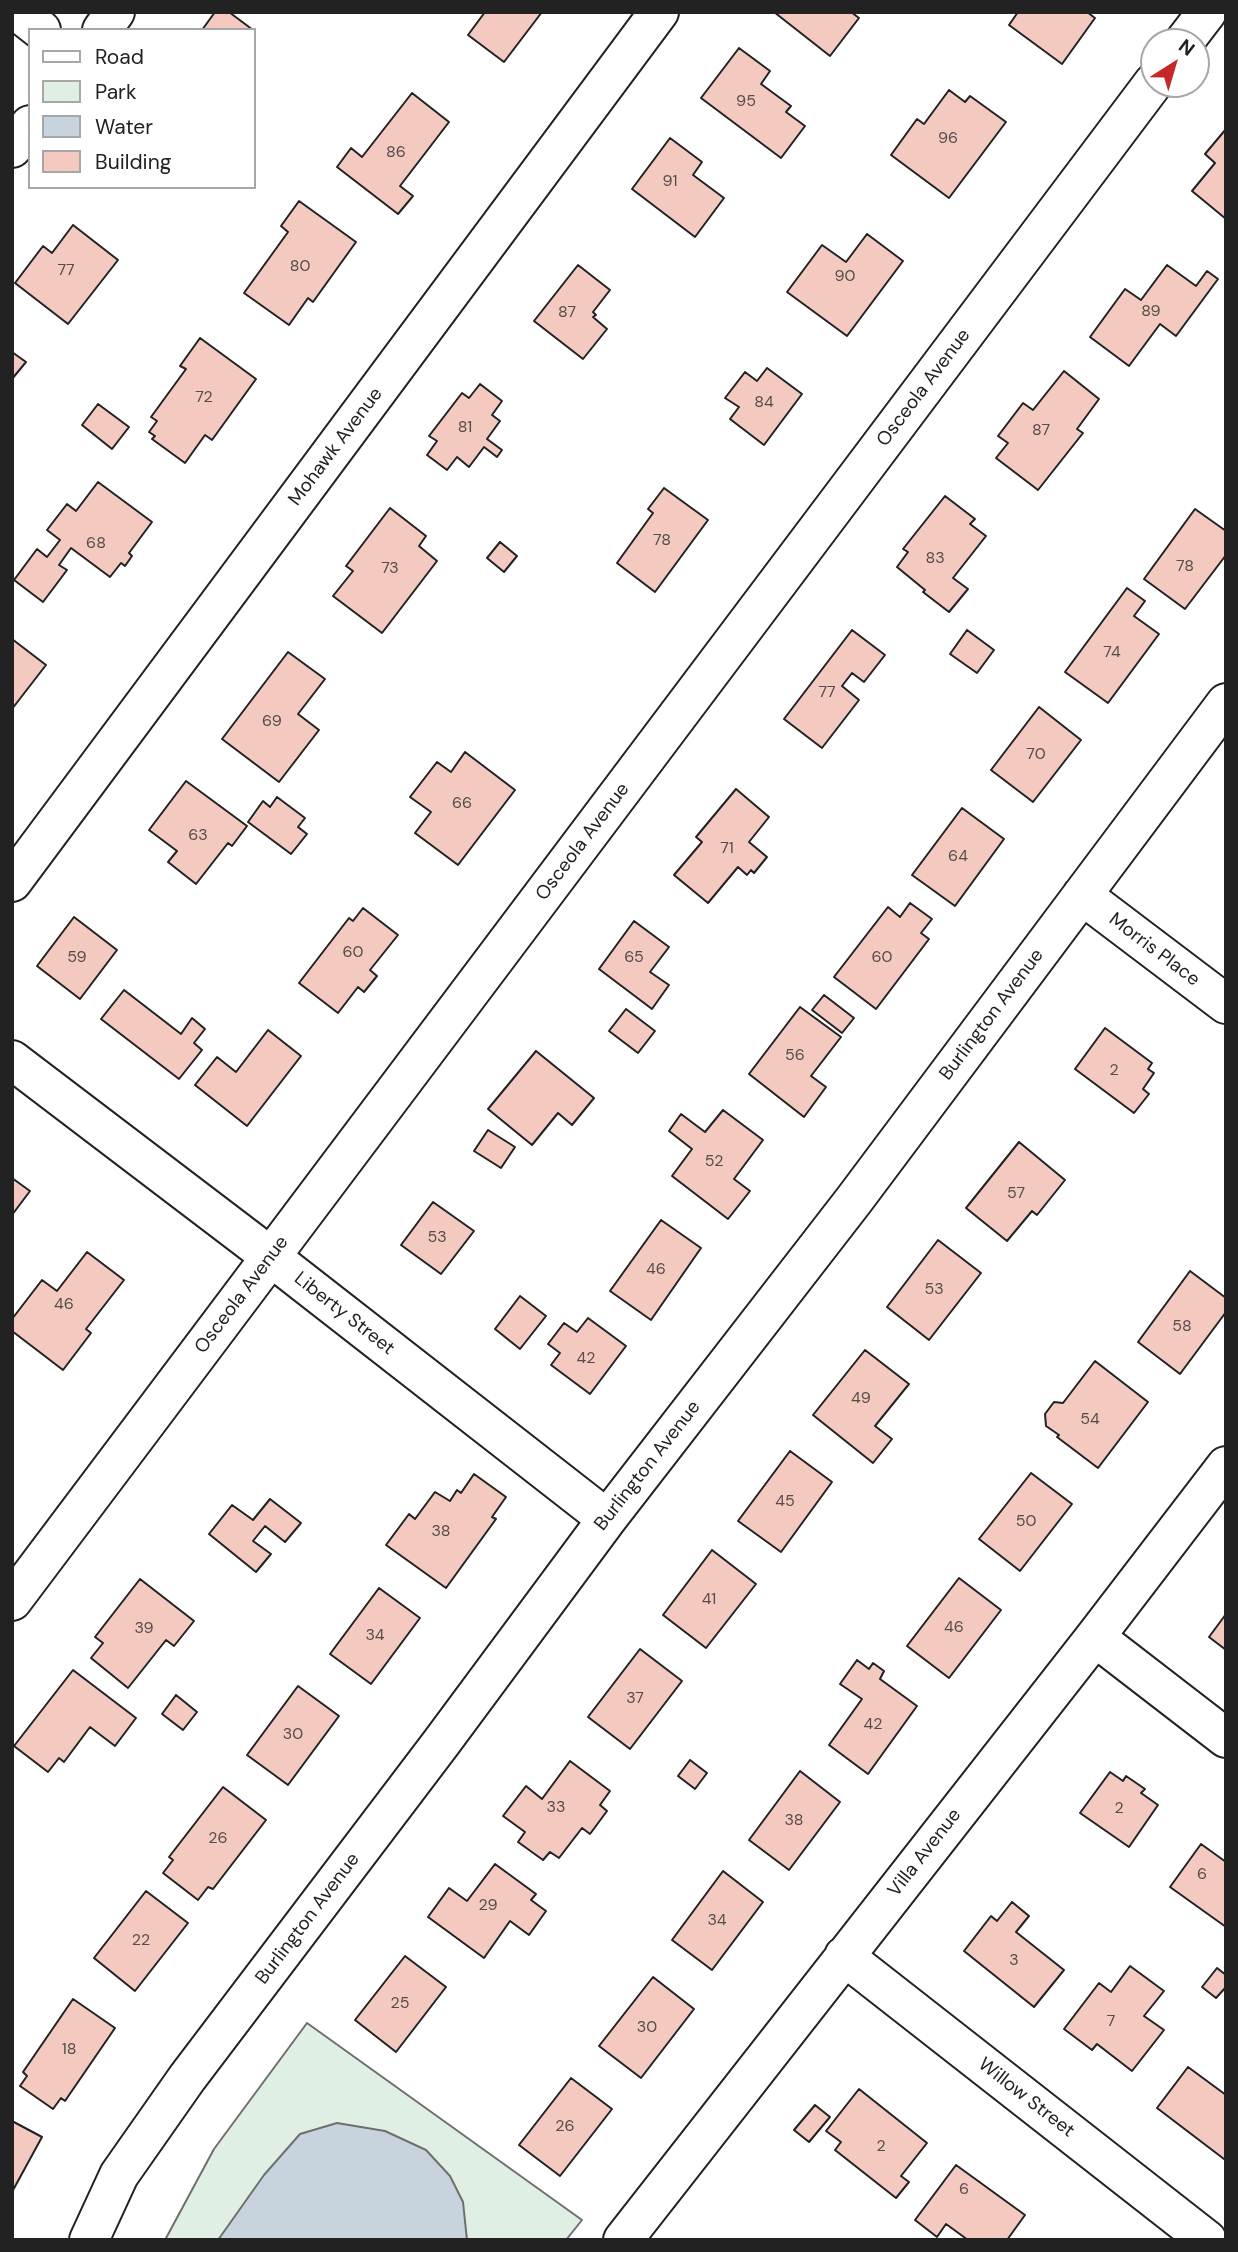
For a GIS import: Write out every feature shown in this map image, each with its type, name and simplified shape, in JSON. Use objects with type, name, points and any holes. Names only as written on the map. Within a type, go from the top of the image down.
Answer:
[{"type":"street","points":[[18,12],[38,28]]},
{"type":"street","points":[[103,28],[115,12]]},
{"type":"street","name":"Mohawk Avenue","points":[[12,882],[659,12]]},
{"type":"street","points":[[1195,28],[1207,12]]},
{"type":"street","name":"Osceola Avenue","points":[[12,1601],[1142,98]]},
{"type":"street","points":[[12,148],[28,128]]},
{"type":"street","name":"Burlington Avenue","points":[[89,2240],[119,2175],[187,2078],[441,1744],[607,1519],[854,1200],[1226,704]]},
{"type":"street","name":"Morris Place","points":[[1082,895],[1226,1004]]},
{"type":"street","name":"Liberty Street","points":[[12,1060],[271,1256],[607,1519]]},
{"type":"street","name":"Villa Avenue","points":[[623,2240],[1226,1466]]},
{"type":"street","points":[[1095,1637],[1226,1738]]},
{"type":"street","name":"Willow Street","points":[[844,1956],[1207,2240]]},
{"type":"green space","points":[[307,2023],[582,2220],[566,2240],[165,2240],[214,2149]]},
{"type":"water","points":[[337,2123],[385,2131],[426,2150],[450,2176],[463,2202],[467,2240],[218,2240],[264,2175],[300,2134]]},
{"type":"building","points":[[215,12],[229,12],[250,28],[203,28]]},
{"type":"building","points":[[485,12],[542,12],[504,62],[468,35]]},
{"type":"building","points":[[774,12],[851,12],[859,18],[830,56]]},
{"type":"building","points":[[1018,12],[1087,12],[1095,18],[1062,64],[1009,25]]},
{"type":"building","points":[[739,48],[770,71],[761,84],[791,106],[786,112],[805,126],[781,158],[701,98]]},
{"type":"building","points":[[949,90],[965,102],[970,96],[1006,122],[949,198],[891,155],[917,119],[924,124]]},
{"type":"building","points":[[412,93],[449,122],[400,186],[413,196],[398,214],[337,167],[351,148],[362,157]]},
{"type":"building","points":[[1226,129],[1226,219],[1192,191],[1215,163],[1205,154]]},
{"type":"building","points":[[670,138],[702,162],[693,175],[724,198],[695,237],[632,189]]},
{"type":"building","points":[[299,201],[356,242],[313,302],[308,298],[289,325],[244,293],[288,232],[281,226]]},
{"type":"building","points":[[73,225],[118,260],[68,324],[15,283],[43,246],[52,253]]},
{"type":"building","points":[[867,234],[903,261],[847,336],[787,292],[822,245],[846,262]]},
{"type":"building","points":[[578,265],[610,290],[593,312],[596,315],[593,317],[607,329],[583,359],[534,321]]},
{"type":"building","points":[[1167,265],[1196,286],[1207,271],[1218,279],[1176,336],[1160,324],[1129,366],[1090,337],[1125,289],[1141,300]]},
{"type":"building","points":[[200,338],[256,379],[212,440],[205,435],[185,463],[152,439],[155,436],[149,432],[157,421],[151,417],[186,369],[180,366]]},
{"type":"building","points":[[12,352],[26,362],[12,379]]},
{"type":"building","points":[[767,368],[802,394],[764,445],[730,419],[739,407],[725,398],[745,372],[757,381]]},
{"type":"building","points":[[1064,371],[1099,399],[1077,429],[1083,433],[1038,490],[996,458],[1008,443],[998,436],[1023,403],[1033,410]]},
{"type":"building","points":[[480,384],[502,401],[492,415],[500,421],[487,439],[502,450],[497,457],[484,447],[469,467],[457,457],[447,470],[427,455],[437,441],[429,436],[462,393],[469,398]]},
{"type":"building","points":[[98,404],[129,427],[112,449],[82,425]]},
{"type":"building","points":[[98,482],[152,522],[129,553],[132,556],[125,566],[121,563],[110,577],[71,548],[59,565],[67,570],[43,602],[14,580],[37,549],[47,557],[60,540],[47,530],[67,504],[76,511]]},
{"type":"building","points":[[664,488],[708,520],[655,592],[617,563],[653,513],[648,509]]},
{"type":"building","points":[[945,496],[975,519],[970,524],[986,536],[953,578],[968,589],[949,612],[897,567],[908,552],[903,549]]},
{"type":"building","points":[[390,508],[426,536],[419,546],[437,561],[382,633],[333,596],[353,571],[346,566]]},
{"type":"building","points":[[1195,509],[1226,531],[1226,555],[1185,609],[1144,579]]},
{"type":"building","points":[[500,542],[517,556],[504,572],[487,558]]},
{"type":"building","points":[[1127,588],[1145,601],[1134,616],[1159,634],[1108,703],[1065,672]]},
{"type":"building","points":[[852,630],[885,655],[864,682],[852,673],[842,686],[859,700],[822,748],[784,719]]},
{"type":"building","points":[[967,630],[994,650],[977,673],[950,654]]},
{"type":"building","points":[[12,639],[46,665],[12,709]]},
{"type":"building","points":[[288,652],[325,679],[298,714],[319,730],[279,782],[222,739]]},
{"type":"building","points":[[1039,707],[1081,740],[1033,802],[991,770]]},
{"type":"building","points":[[465,752],[515,790],[458,865],[415,833],[431,812],[410,797],[437,762],[451,772]]},
{"type":"building","points":[[186,781],[247,826],[232,846],[228,843],[196,884],[168,862],[177,851],[149,830]]},
{"type":"building","points":[[736,789],[769,817],[749,842],[767,857],[754,873],[751,870],[747,875],[738,867],[708,903],[674,875],[702,842],[696,837]]},
{"type":"building","points":[[277,797],[305,818],[298,827],[307,834],[291,854],[248,822],[263,801],[270,807]]},
{"type":"building","points":[[962,808],[1004,839],[955,906],[912,875]]},
{"type":"building","points":[[910,903],[932,919],[921,933],[929,939],[876,1009],[834,977],[888,907],[900,917]]},
{"type":"building","points":[[363,908],[398,935],[370,970],[377,976],[364,992],[358,987],[338,1013],[299,983],[349,918],[353,921]]},
{"type":"building","points":[[74,917],[117,950],[80,999],[37,966]]},
{"type":"building","points":[[634,921],[669,947],[650,972],[669,985],[652,1009],[599,969]]},
{"type":"building","points":[[124,990],[181,1034],[192,1018],[205,1029],[194,1043],[202,1050],[179,1079],[101,1019]]},
{"type":"building","points":[[824,995],[854,1018],[842,1033],[812,1010]]},
{"type":"building","points":[[800,1007],[841,1037],[811,1076],[826,1087],[804,1117],[749,1074]]},
{"type":"building","points":[[626,1009],[655,1031],[638,1053],[609,1031]]},
{"type":"building","points":[[1105,1028],[1152,1063],[1148,1069],[1154,1073],[1143,1089],[1149,1094],[1134,1113],[1075,1069]]},
{"type":"building","points":[[268,1030],[301,1056],[247,1126],[195,1085],[217,1057],[236,1072]]},
{"type":"building","points":[[536,1051],[594,1098],[572,1125],[558,1113],[532,1145],[488,1109]]},
{"type":"building","points":[[723,1110],[763,1140],[734,1179],[750,1191],[728,1219],[672,1176],[692,1149],[669,1131],[681,1114],[705,1132]]},
{"type":"building","points":[[488,1130],[515,1147],[501,1168],[474,1151]]},
{"type":"building","points":[[1019,1142],[1065,1180],[1037,1215],[1032,1211],[1007,1241],[966,1208]]},
{"type":"building","points":[[12,1178],[30,1191],[12,1215]]},
{"type":"building","points":[[433,1202],[474,1231],[441,1274],[401,1245]]},
{"type":"building","points":[[661,1220],[701,1248],[651,1320],[610,1291]]},
{"type":"building","points":[[938,1240],[981,1273],[929,1340],[887,1307]]},
{"type":"building","points":[[87,1252],[124,1280],[86,1329],[91,1333],[63,1370],[12,1331],[12,1319],[42,1280],[57,1291]]},
{"type":"building","points":[[1190,1271],[1226,1298],[1226,1312],[1180,1374],[1138,1342]]},
{"type":"building","points":[[520,1296],[546,1316],[520,1349],[495,1329]]},
{"type":"building","points":[[588,1318],[626,1346],[590,1394],[551,1365],[560,1353],[548,1344],[564,1323],[577,1332]]},
{"type":"building","points":[[865,1350],[909,1384],[875,1426],[892,1439],[873,1463],[813,1415]]},
{"type":"building","points":[[1095,1361],[1148,1402],[1098,1468],[1046,1426],[1045,1414],[1054,1402],[1063,1403]]},
{"type":"building","points":[[790,1451],[832,1482],[781,1552],[738,1521]]},
{"type":"building","points":[[1031,1473],[1072,1504],[1020,1571],[979,1539]]},
{"type":"building","points":[[474,1474],[506,1497],[492,1517],[496,1519],[446,1588],[386,1545],[409,1514],[415,1519],[435,1492],[450,1501],[457,1490],[461,1493]]},
{"type":"building","points":[[270,1499],[301,1523],[285,1542],[265,1526],[253,1541],[271,1554],[256,1572],[209,1534],[232,1505],[253,1520]]},
{"type":"building","points":[[712,1550],[756,1584],[706,1648],[663,1615]]},
{"type":"building","points":[[959,1578],[1001,1610],[949,1678],[907,1646]]},
{"type":"building","points":[[140,1579],[194,1621],[174,1646],[166,1640],[128,1688],[91,1658],[103,1643],[95,1637]]},
{"type":"building","points":[[379,1588],[420,1618],[371,1684],[330,1654]]},
{"type":"building","points":[[1226,1614],[1226,1650],[1209,1637]]},
{"type":"building","points":[[640,1649],[682,1681],[630,1749],[588,1717]]},
{"type":"building","points":[[857,1660],[869,1669],[873,1663],[884,1671],[880,1679],[917,1706],[868,1774],[829,1745],[862,1699],[840,1684]]},
{"type":"building","points":[[73,1670],[136,1718],[115,1746],[90,1727],[64,1762],[59,1758],[48,1772],[14,1746]]},
{"type":"building","points":[[298,1686],[339,1716],[288,1785],[247,1755]]},
{"type":"building","points":[[176,1695],[197,1712],[183,1730],[162,1714]]},
{"type":"building","points":[[690,1760],[707,1773],[695,1789],[678,1776]]},
{"type":"building","points":[[570,1761],[610,1791],[600,1805],[607,1811],[590,1834],[582,1828],[559,1858],[550,1852],[543,1860],[518,1842],[525,1832],[503,1816],[526,1786],[542,1799]]},
{"type":"building","points":[[800,1771],[840,1802],[789,1870],[749,1840]]},
{"type":"building","points":[[1110,1772],[1123,1781],[1126,1776],[1145,1789],[1141,1793],[1158,1805],[1129,1847],[1080,1813]]},
{"type":"building","points":[[223,1787],[266,1820],[213,1889],[208,1887],[198,1900],[163,1873],[173,1860],[169,1857]]},
{"type":"building","points":[[1201,1844],[1226,1862],[1226,1927],[1170,1887]]},
{"type":"building","points":[[495,1864],[536,1894],[531,1900],[546,1911],[529,1935],[510,1921],[484,1958],[428,1917],[449,1888],[467,1901]]},
{"type":"building","points":[[723,1871],[763,1902],[712,1970],[672,1940]]},
{"type":"building","points":[[146,1891],[188,1923],[135,1991],[94,1958]]},
{"type":"building","points":[[1012,1902],[1029,1916],[1016,1932],[1064,1970],[1034,2007],[964,1951],[991,1916],[997,1921]]},
{"type":"building","points":[[405,1956],[446,1987],[396,2052],[355,2020]]},
{"type":"building","points":[[1130,1966],[1164,1991],[1144,2016],[1164,2030],[1132,2071],[1097,2044],[1092,2050],[1064,2029],[1099,1983],[1111,1992]]},
{"type":"building","points":[[1217,1968],[1226,1975],[1226,1987],[1216,1998],[1202,1987]]},
{"type":"building","points":[[653,1977],[694,2009],[641,2078],[599,2046]]},
{"type":"building","points":[[73,1999],[115,2028],[65,2101],[61,2098],[53,2109],[20,2086],[27,2076],[23,2072]]},
{"type":"building","points":[[1188,2067],[1226,2095],[1224,2159],[1157,2108]]},
{"type":"building","points":[[571,2078],[612,2109],[560,2176],[519,2145]]},
{"type":"building","points":[[859,2089],[927,2143],[901,2176],[909,2182],[896,2198],[835,2150],[841,2142],[826,2131]]},
{"type":"building","points":[[815,2105],[830,2117],[809,2142],[794,2130]]},
{"type":"building","points":[[12,2121],[42,2137],[12,2192]]},
{"type":"building","points":[[956,2165],[1025,2215],[1007,2240],[968,2240],[946,2224],[937,2237],[915,2220]]}]
